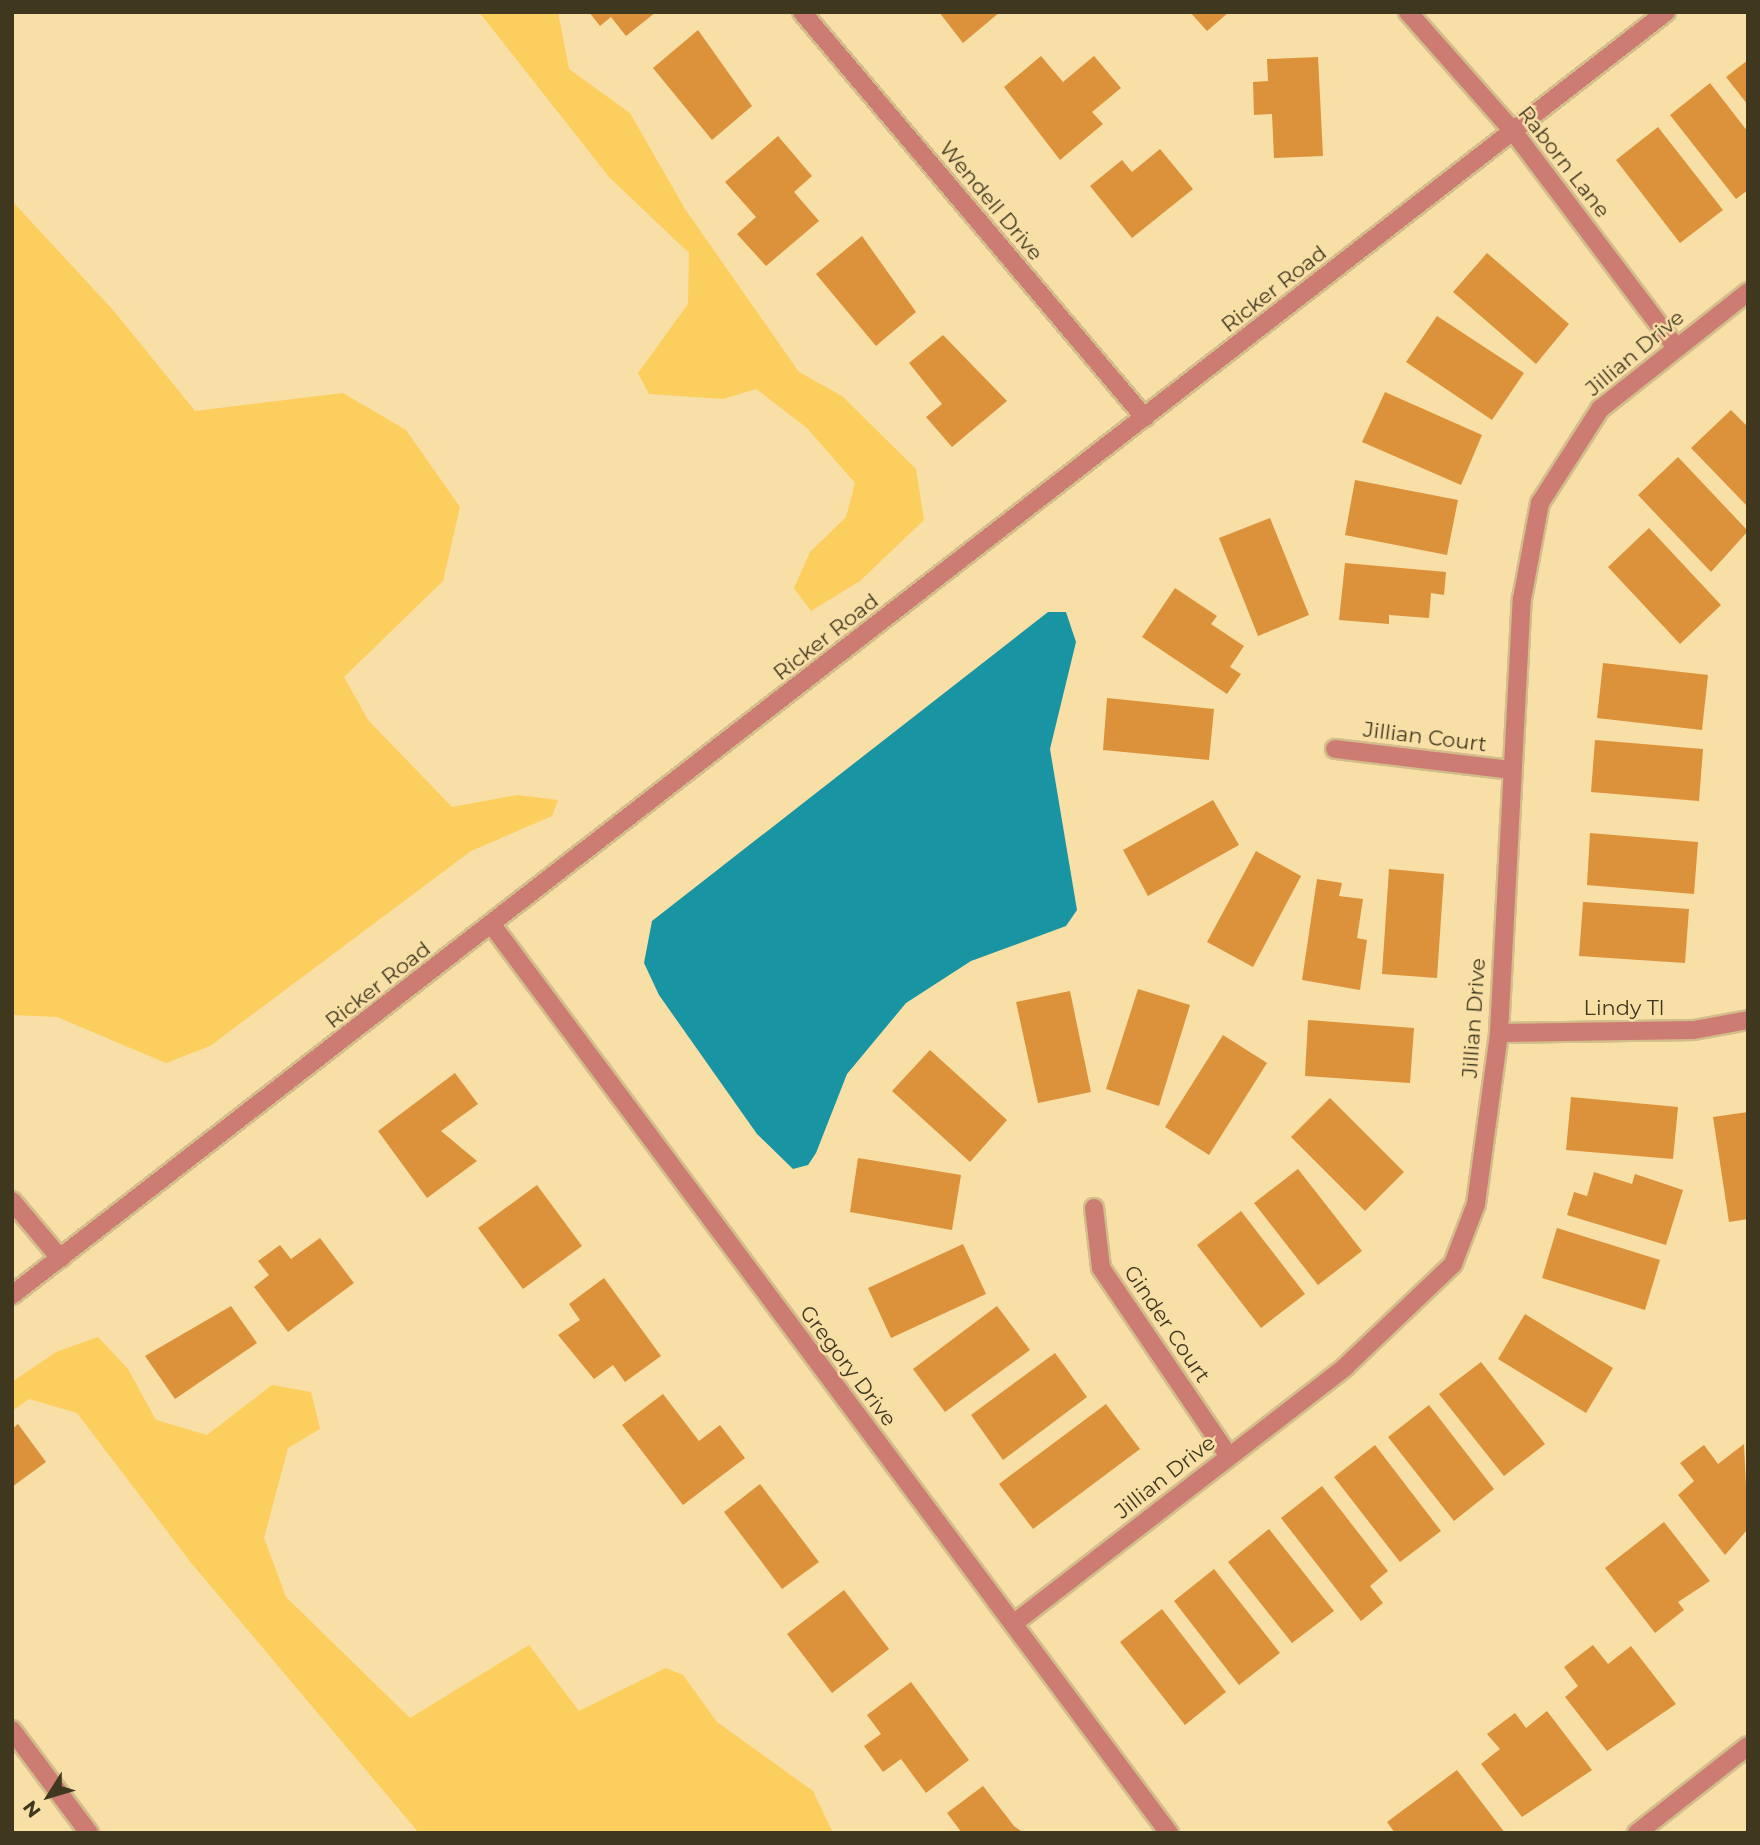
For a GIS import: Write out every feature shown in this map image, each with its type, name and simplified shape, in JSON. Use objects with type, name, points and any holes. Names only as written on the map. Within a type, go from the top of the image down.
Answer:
[{"type":"street","name":"Wendell Drive","points":[[803,12],[1145,418]]},
{"type":"street","name":"Raborn Lane","points":[[1408,12],[1513,131],[1675,346]]},
{"type":"street","name":"Ricker Road","points":[[12,1295],[1666,12]]},
{"type":"street","name":"Jillian Drive","points":[[1013,1624],[1394,1325],[1453,1264],[1476,1205],[1499,1033],[1510,770],[1522,599],[1540,503],[1600,409],[1675,346],[1748,292]]},
{"type":"street","name":"Jillian Court","points":[[1335,749],[1510,770]]},
{"type":"street","name":"Gregory Drive","points":[[492,925],[1169,1833]]},
{"type":"street","name":"Lindy Tl","points":[[1499,1033],[1694,1030],[1748,1020]]},
{"type":"street","points":[[12,1201],[60,1258]]},
{"type":"street","name":"Ginder Court","points":[[1094,1208],[1101,1268],[1229,1456]]},
{"type":"street","points":[[12,1730],[89,1833]]},
{"type":"street","points":[[1637,1833],[1748,1746]]},
{"type":"shaded area","points":[[479,12],[558,12],[569,69],[630,113],[685,209],[799,372],[842,396],[916,469],[924,520],[860,581],[811,611],[794,588],[810,552],[846,517],[855,483],[807,428],[756,389],[723,399],[649,394],[638,373],[688,304],[689,253],[609,177]]},
{"type":"shaded area","points":[[12,201],[113,310],[195,411],[343,393],[406,430],[460,507],[443,581],[344,677],[368,720],[452,807],[517,795],[558,800],[552,816],[471,851],[210,1046],[166,1063],[57,1017],[12,1015]]},
{"type":"shaded area","points":[[98,1337],[128,1369],[156,1420],[207,1435],[272,1385],[311,1392],[320,1429],[288,1448],[264,1538],[286,1597],[410,1718],[529,1645],[579,1711],[666,1668],[683,1675],[717,1722],[813,1791],[833,1833],[419,1833],[192,1564],[77,1413],[29,1399],[12,1411],[12,1382],[56,1352]]},
{"type":"water","points":[[1048,612],[1066,612],[1076,642],[1050,749],[1077,910],[1066,926],[971,961],[906,1003],[847,1074],[816,1153],[808,1165],[793,1169],[757,1134],[659,995],[644,963],[652,921]]},
{"type":"building","points":[[589,12],[656,12],[626,36],[611,17],[600,26]]},
{"type":"building","points":[[939,12],[1000,12],[963,43]]},
{"type":"building","points":[[1190,12],[1229,12],[1207,31]]},
{"type":"building","points":[[698,30],[752,106],[712,140],[653,68]]},
{"type":"building","points":[[1041,56],[1063,82],[1094,56],[1121,88],[1092,112],[1103,124],[1060,160],[1004,87]]},
{"type":"building","points":[[1318,57],[1323,156],[1274,158],[1272,114],[1254,115],[1253,82],[1268,81],[1267,59]]},
{"type":"building","points":[[1748,60],[1748,105],[1726,77]]},
{"type":"building","points":[[1710,83],[1748,132],[1748,190],[1736,199],[1670,115]]},
{"type":"building","points":[[1658,127],[1723,210],[1680,243],[1616,160]]},
{"type":"building","points":[[778,136],[812,176],[794,192],[819,221],[766,266],[737,234],[756,217],[725,182]]},
{"type":"building","points":[[1160,149],[1193,189],[1132,238],[1090,186],[1122,160],[1132,172]]},
{"type":"building","points":[[862,236],[916,312],[876,346],[816,274]]},
{"type":"building","points":[[1487,253],[1569,324],[1536,364],[1453,292]]},
{"type":"building","points":[[1437,316],[1524,373],[1492,420],[1406,362]]},
{"type":"building","points":[[943,335],[1007,401],[952,447],[926,417],[942,404],[909,363]]},
{"type":"building","points":[[1385,392],[1482,435],[1461,485],[1362,442]]},
{"type":"building","points":[[1731,410],[1748,427],[1748,507],[1691,448]]},
{"type":"building","points":[[1678,457],[1748,531],[1711,572],[1638,495]]},
{"type":"building","points":[[1355,480],[1458,500],[1447,555],[1345,535]]},
{"type":"building","points":[[1270,518],[1309,615],[1258,636],[1219,538]]},
{"type":"building","points":[[1649,528],[1721,605],[1680,644],[1608,567]]},
{"type":"building","points":[[1345,563],[1446,572],[1444,595],[1431,593],[1429,618],[1389,615],[1389,624],[1339,620]]},
{"type":"building","points":[[1175,588],[1217,616],[1211,624],[1244,646],[1230,667],[1241,674],[1227,694],[1142,637]]},
{"type":"building","points":[[1603,663],[1708,675],[1702,730],[1597,718]]},
{"type":"building","points":[[1107,698],[1214,709],[1209,760],[1103,750]]},
{"type":"building","points":[[1595,740],[1703,749],[1699,801],[1591,792]]},
{"type":"building","points":[[1213,800],[1239,845],[1148,896],[1123,850]]},
{"type":"building","points":[[1590,833],[1698,842],[1694,894],[1587,885]]},
{"type":"building","points":[[1256,851],[1301,876],[1253,967],[1207,942]]},
{"type":"building","points":[[1389,869],[1444,874],[1437,978],[1382,974]]},
{"type":"building","points":[[1317,879],[1342,883],[1339,896],[1363,899],[1357,938],[1367,940],[1360,990],[1302,980]]},
{"type":"building","points":[[1583,902],[1689,909],[1685,963],[1579,956]]},
{"type":"building","points":[[1138,989],[1190,1005],[1159,1106],[1106,1089]]},
{"type":"building","points":[[1070,991],[1091,1092],[1038,1103],[1016,1002]]},
{"type":"building","points":[[1308,1020],[1414,1028],[1410,1083],[1305,1076]]},
{"type":"building","points":[[1223,1035],[1267,1063],[1209,1155],[1165,1127]]},
{"type":"building","points":[[930,1050],[1007,1120],[970,1162],[892,1091]]},
{"type":"building","points":[[455,1073],[478,1104],[441,1131],[477,1161],[427,1198],[378,1131]]},
{"type":"building","points":[[1571,1097],[1678,1107],[1673,1159],[1566,1150]]},
{"type":"building","points":[[1330,1098],[1404,1172],[1365,1211],[1291,1137]]},
{"type":"building","points":[[1748,1112],[1748,1219],[1729,1222],[1713,1117]]},
{"type":"building","points":[[858,1158],[961,1175],[952,1230],[850,1212]]},
{"type":"building","points":[[1298,1169],[1362,1251],[1318,1285],[1254,1203]]},
{"type":"building","points":[[1594,1172],[1632,1184],[1635,1174],[1683,1190],[1666,1245],[1567,1215],[1574,1192],[1587,1196]]},
{"type":"building","points":[[537,1185],[582,1246],[523,1289],[478,1228]]},
{"type":"building","points":[[1241,1211],[1305,1294],[1261,1328],[1197,1245]]},
{"type":"building","points":[[1557,1228],[1660,1260],[1645,1310],[1542,1278]]},
{"type":"building","points":[[320,1238],[354,1283],[288,1332],[254,1287],[269,1275],[258,1261],[280,1245],[291,1259]]},
{"type":"building","points":[[963,1244],[986,1294],[891,1338],[868,1288]]},
{"type":"building","points":[[604,1278],[661,1356],[625,1382],[613,1365],[594,1379],[558,1335],[580,1320],[569,1304]]},
{"type":"building","points":[[231,1306],[257,1343],[175,1399],[145,1356]]},
{"type":"building","points":[[997,1306],[1030,1350],[945,1412],[913,1369]]},
{"type":"building","points":[[1525,1314],[1613,1368],[1586,1413],[1498,1359]]},
{"type":"building","points":[[1055,1353],[1087,1397],[1003,1460],[971,1415]]},
{"type":"building","points":[[1481,1362],[1545,1444],[1504,1476],[1439,1394]]},
{"type":"building","points":[[663,1394],[699,1441],[720,1425],[745,1458],[683,1505],[622,1425]]},
{"type":"building","points":[[1106,1404],[1140,1449],[1033,1529],[999,1484]]},
{"type":"building","points":[[1429,1405],[1494,1489],[1454,1521],[1388,1437]]},
{"type":"building","points":[[18,1424],[46,1462],[12,1487],[12,1429]]},
{"type":"building","points":[[1744,1444],[1748,1529],[1725,1555],[1678,1495],[1694,1481],[1680,1463],[1704,1445],[1718,1464]]},
{"type":"building","points":[[1375,1445],[1441,1531],[1400,1562],[1334,1477]]},
{"type":"building","points":[[760,1484],[819,1562],[782,1589],[724,1512]]},
{"type":"building","points":[[1322,1486],[1388,1571],[1370,1586],[1383,1603],[1361,1621],[1281,1518]]},
{"type":"building","points":[[1664,1522],[1710,1581],[1678,1602],[1684,1610],[1655,1633],[1605,1568]]},
{"type":"building","points":[[1269,1529],[1334,1611],[1292,1643],[1228,1562]]},
{"type":"building","points":[[1214,1569],[1280,1653],[1239,1685],[1174,1601]]},
{"type":"building","points":[[844,1590],[889,1649],[832,1693],[787,1634]]},
{"type":"building","points":[[1162,1609],[1226,1692],[1185,1725],[1120,1642]]},
{"type":"building","points":[[1593,1645],[1608,1664],[1631,1646],[1676,1704],[1607,1751],[1565,1697],[1578,1686],[1564,1667]]},
{"type":"building","points":[[911,1682],[969,1760],[926,1793],[901,1759],[883,1772],[864,1746],[881,1734],[867,1715]]},
{"type":"building","points":[[1547,1711],[1592,1770],[1522,1817],[1481,1764],[1500,1749],[1487,1734],[1515,1713],[1526,1728]]},
{"type":"building","points":[[1457,1770],[1505,1833],[1395,1833],[1387,1822]]},
{"type":"building","points":[[983,1786],[1014,1826],[1024,1833],[962,1833],[947,1813]]}]
